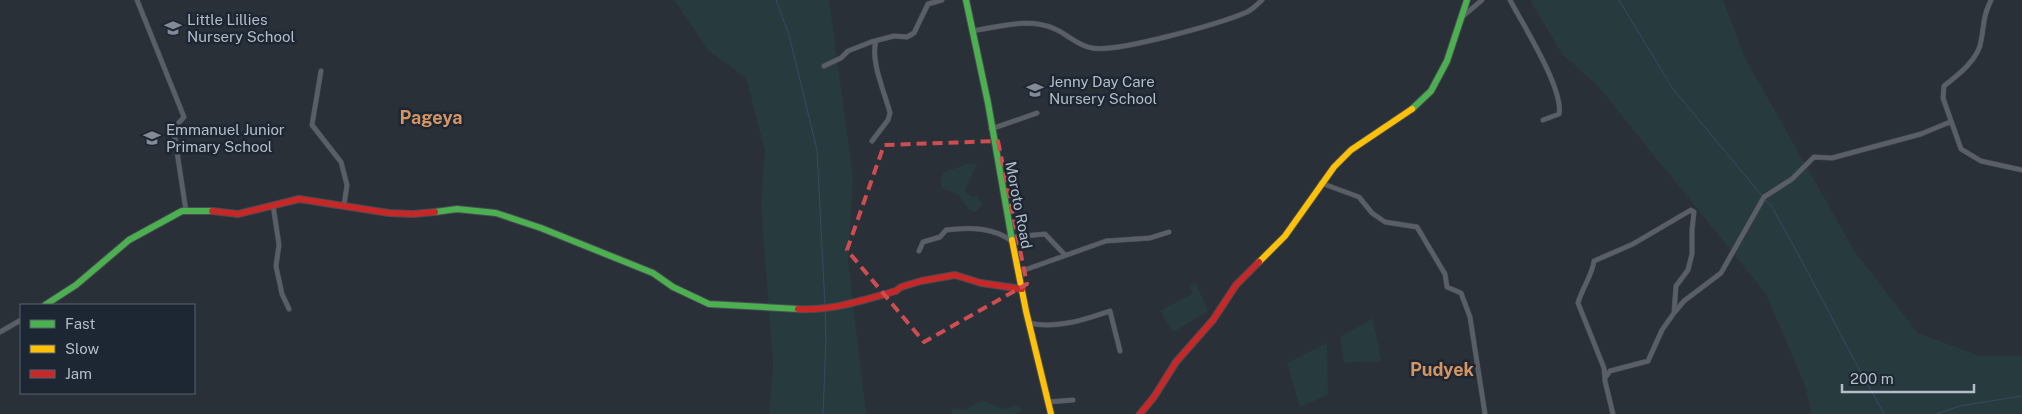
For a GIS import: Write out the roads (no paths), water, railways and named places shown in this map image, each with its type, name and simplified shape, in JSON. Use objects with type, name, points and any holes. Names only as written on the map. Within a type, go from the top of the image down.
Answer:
[{"type":"street","points":[[137,0],[184,117],[174,128],[174,132],[186,211]]},
{"type":"street","points":[[824,66],[841,58],[848,51],[876,41],[894,36],[907,37],[914,33],[928,4],[942,0]]},
{"type":"street","name":"Moroto Road","points":[[966,0],[1029,324],[1051,414]]},
{"type":"street","points":[[972,31],[1014,24],[1043,24],[1056,29],[1083,46],[1100,49],[1142,42],[1220,22],[1248,11],[1262,0]]},
{"type":"street","points":[[1140,414],[1154,397],[1176,362],[1213,320],[1236,285],[1285,236],[1342,157],[1409,111],[1430,92],[1445,67],[1467,0]]},
{"type":"street","points":[[1462,17],[1482,0]]},
{"type":"street","points":[[1510,0],[1548,70],[1560,106],[1559,114],[1543,120]]},
{"type":"street","points":[[1991,0],[1983,17],[1980,45],[1973,59],[1944,86],[1943,98],[1958,144],[1970,156],[2001,166],[2022,170]]},
{"type":"street","points":[[872,141],[888,120],[890,113],[878,70],[874,47],[876,41]]},
{"type":"street","points":[[321,71],[312,124],[342,162],[347,185],[344,205]]},
{"type":"street","points":[[991,129],[1038,113]]},
{"type":"street","points":[[1605,378],[1610,371],[1648,361],[1662,330],[1674,313],[1684,301],[1721,273],[1764,197],[1792,179],[1810,160],[1819,156],[1832,158],[1921,134],[1950,122]]},
{"type":"street","points":[[1321,184],[1359,198],[1372,214],[1385,222],[1417,228],[1445,274],[1447,288],[1461,293],[1469,313],[1485,414]]},
{"type":"street","points":[[46,304],[76,285],[129,240],[178,213],[186,211],[220,211],[238,214],[299,199],[396,214],[457,209],[496,213],[541,228],[653,273],[673,286],[709,304],[816,310],[845,305],[896,291],[914,283],[956,275],[981,283],[1022,289]]},
{"type":"street","points":[[273,205],[279,245],[276,266],[282,294],[289,309]]},
{"type":"street","points":[[1613,414],[1604,368],[1578,303],[1591,274],[1594,260],[1633,244],[1691,210],[1694,212],[1692,254],[1688,270],[1676,286],[1674,313]]},
{"type":"street","points":[[919,251],[923,242],[940,237],[946,230],[961,228],[991,231],[1013,239],[1045,234],[1065,255]]},
{"type":"street","points":[[1019,272],[1106,241],[1150,238],[1169,232]]},
{"type":"street","points":[[1029,324],[1043,326],[1070,323],[1110,312],[1120,351]]},
{"type":"street","points":[[0,332],[20,321]]},
{"type":"street","points":[[1604,368],[1610,371]]},
{"type":"street","points":[[1048,402],[1073,400]]},
{"type":"waterway","points":[[776,0],[789,35],[817,150],[825,306]]},
{"type":"waterway","points":[[1619,0],[1673,89],[1763,197]]},
{"type":"waterway","points":[[1765,200],[1772,207],[1884,414]]},
{"type":"waterway","points":[[823,414],[826,342],[825,310]]},
{"type":"waterway","points":[[1936,414],[1960,406],[2022,396]]},
{"type":"place","name":"Little Lillies Nursery School","points":[[173,28]]},
{"type":"place","name":"Jenny Day Care Nursery School","points":[[1035,90]]},
{"type":"place","name":"Emmanuel Junior Primary School","points":[[152,138]]},
{"type":"district","name":"Pageya","points":[[431,117]]},
{"type":"district","name":"Pudyek","points":[[1442,369]]}]
